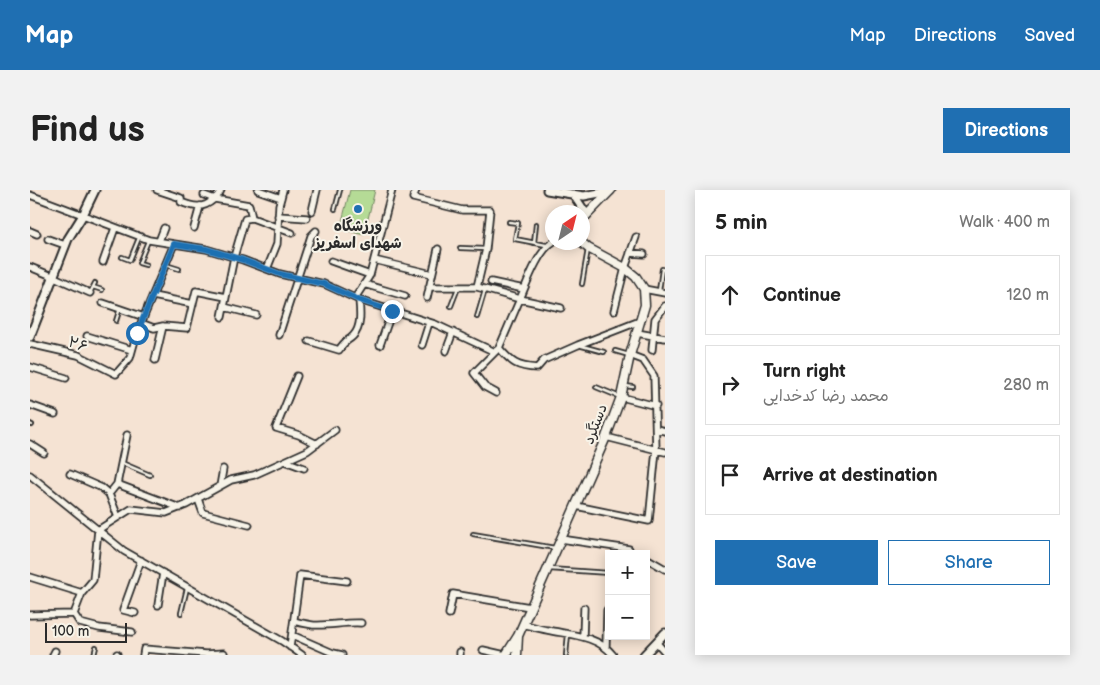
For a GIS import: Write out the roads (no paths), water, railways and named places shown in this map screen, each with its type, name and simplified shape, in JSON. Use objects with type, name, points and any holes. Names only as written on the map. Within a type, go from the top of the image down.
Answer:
[{"type":"main road","points":[[590,213],[611,190]]},
{"type":"main road","points":[[590,248],[636,276],[644,289]]},
{"type":"main road","name":"دستگرد","points":[[506,655],[518,636],[606,437],[621,397],[630,355],[645,305],[644,289]]},
{"type":"main road","name":"دستگرد","points":[[517,655],[518,636]]},
{"type":"street","points":[[157,190],[181,198]]},
{"type":"street","points":[[182,190],[181,202],[193,207],[207,206],[220,195],[220,190]]},
{"type":"street","points":[[258,190],[281,198]]},
{"type":"street","points":[[268,269],[277,244],[278,216],[283,190]]},
{"type":"street","points":[[312,211],[317,190]]},
{"type":"street","points":[[309,341],[339,350],[344,341],[354,335],[360,319],[357,299],[370,275],[392,190]]},
{"type":"street","points":[[416,190],[413,198],[462,210],[490,210],[486,249],[477,287]]},
{"type":"street","points":[[547,190],[584,196],[611,190]]},
{"type":"street","points":[[30,337],[65,245],[83,215],[93,191]]},
{"type":"street","points":[[33,194],[65,210],[149,240],[206,249],[296,278],[324,284],[357,299],[430,323],[497,350],[511,363],[526,368],[537,368],[544,360],[640,321]]},
{"type":"street","points":[[573,194],[578,205]]},
{"type":"street","points":[[204,195],[215,199],[249,205],[252,218]]},
{"type":"street","points":[[194,228],[200,206]]},
{"type":"street","points":[[278,216],[307,218]]},
{"type":"street","points":[[222,317],[234,257],[245,219],[252,218],[292,233]]},
{"type":"street","points":[[103,262],[115,228]]},
{"type":"street","points":[[159,241],[164,228]]},
{"type":"street","points":[[30,231],[37,234]]},
{"type":"street","points":[[279,335],[296,278],[311,236],[316,231]]},
{"type":"street","points":[[614,311],[625,268],[636,238]]},
{"type":"street","points":[[48,239],[65,245]]},
{"type":"street","points":[[87,336],[132,350],[174,244]]},
{"type":"street","points":[[427,298],[438,248]]},
{"type":"street","points":[[496,393],[485,387],[474,373],[497,350],[535,266],[546,250]]},
{"type":"street","points":[[630,253],[644,254]]},
{"type":"street","points":[[374,260],[432,274]]},
{"type":"street","points":[[331,261],[370,275]]},
{"type":"street","points":[[30,268],[91,290]]},
{"type":"street","points":[[491,282],[524,289]]},
{"type":"street","points":[[364,284],[405,296]]},
{"type":"street","points":[[429,287],[477,287],[561,308]]},
{"type":"street","points":[[644,289],[662,292]]},
{"type":"street","points":[[103,303],[120,308],[154,328],[163,326],[187,328],[196,291],[226,298]]},
{"type":"street","points":[[153,296],[192,304]]},
{"type":"street","points":[[652,350],[655,319],[665,306]]},
{"type":"street","points":[[224,307],[256,315]]},
{"type":"street","points":[[380,345],[392,311]]},
{"type":"street","points":[[422,345],[430,323]]},
{"type":"street","points":[[155,360],[163,326]]},
{"type":"street","points":[[446,351],[453,332]]},
{"type":"street","points":[[637,333],[665,338]]},
{"type":"street","name":"۲۶","points":[[30,344],[78,355],[116,374],[130,358],[132,350]]},
{"type":"street","points":[[576,506],[648,521],[656,450],[654,376],[643,360],[630,355]]},
{"type":"street","points":[[30,367],[66,378]]},
{"type":"street","points":[[297,376],[276,428],[299,435],[316,444]]},
{"type":"street","points":[[621,397],[656,406]]},
{"type":"street","points":[[30,405],[55,414]]},
{"type":"street","points":[[656,429],[665,431]]},
{"type":"street","points":[[98,530],[131,509],[166,513],[180,508],[231,480],[254,475],[307,451],[335,430]]},
{"type":"street","points":[[109,494],[117,484],[127,435]]},
{"type":"street","points":[[606,437],[665,452]]},
{"type":"street","points":[[30,444],[44,452]]},
{"type":"street","points":[[285,461],[304,468]]},
{"type":"street","points":[[220,486],[223,469]]},
{"type":"street","points":[[70,474],[102,488],[109,494],[118,517]]},
{"type":"street","points":[[30,475],[124,551],[187,586],[302,655]]},
{"type":"street","points":[[117,484],[180,508]]},
{"type":"street","points":[[198,499],[204,512],[249,524]]},
{"type":"street","points":[[74,614],[82,593],[93,580],[98,530]]},
{"type":"street","points":[[561,540],[629,549]]},
{"type":"street","points":[[135,613],[123,610],[141,560]]},
{"type":"street","points":[[650,560],[665,569]]},
{"type":"street","points":[[158,605],[163,572]]},
{"type":"street","points":[[290,647],[300,575],[347,580]]},
{"type":"street","points":[[30,577],[82,593]]},
{"type":"street","points":[[449,614],[453,594],[530,608]]},
{"type":"street","points":[[583,637],[584,608]]},
{"type":"street","points":[[30,615],[74,614]]},
{"type":"street","points":[[74,614],[80,623],[99,628],[132,632]]},
{"type":"street","points":[[294,621],[312,625],[328,625],[343,622],[361,623]]},
{"type":"street","points":[[523,624],[583,637],[606,646],[613,655]]},
{"type":"street","points":[[644,655],[665,633]]},
{"type":"street","points":[[292,635],[333,654],[342,655]]},
{"type":"street","points":[[606,640],[606,646]]},
{"type":"street","points":[[656,642],[665,652]]},
{"type":"street","points":[[143,655],[144,649],[206,654],[224,653]]},
{"type":"street","points":[[483,650],[506,655]]},
{"type":"lane","points":[[335,209],[340,190]]},
{"type":"lane","points":[[509,222],[518,224],[515,239],[545,244]]},
{"type":"lane","points":[[534,243],[536,224]]},
{"type":"lane","points":[[122,257],[130,260],[140,236]]},
{"type":"lane","points":[[146,265],[139,263],[149,240]]},
{"type":"lane","points":[[460,248],[486,249]]},
{"type":"lane","points":[[582,284],[584,250]]},
{"type":"lane","points":[[166,265],[179,269]]},
{"type":"lane","points":[[662,292],[662,269],[665,270]]},
{"type":"lane","points":[[95,283],[91,290],[102,290]]},
{"type":"lane","points":[[451,306],[459,287]]},
{"type":"lane","points":[[477,317],[485,289]]},
{"type":"lane","points":[[116,321],[120,308]]},
{"type":"lane","points":[[578,345],[604,352]]},
{"type":"lane","points":[[616,352],[630,355]]},
{"type":"lane","points":[[624,386],[634,388]]},
{"type":"lane","points":[[596,387],[621,397]]},
{"type":"lane","points":[[122,463],[150,475]]},
{"type":"lane","points":[[473,534],[557,548]]},
{"type":"lane","points":[[548,569],[605,573]]},
{"type":"lane","points":[[181,613],[187,586]]},
{"type":"lane","points":[[566,655],[568,633]]},
{"type":"lane","points":[[94,655],[96,647]]},
{"type":"place","name":"ورزشگاه شهدای اسفریز","points":[[358,209]]}]
